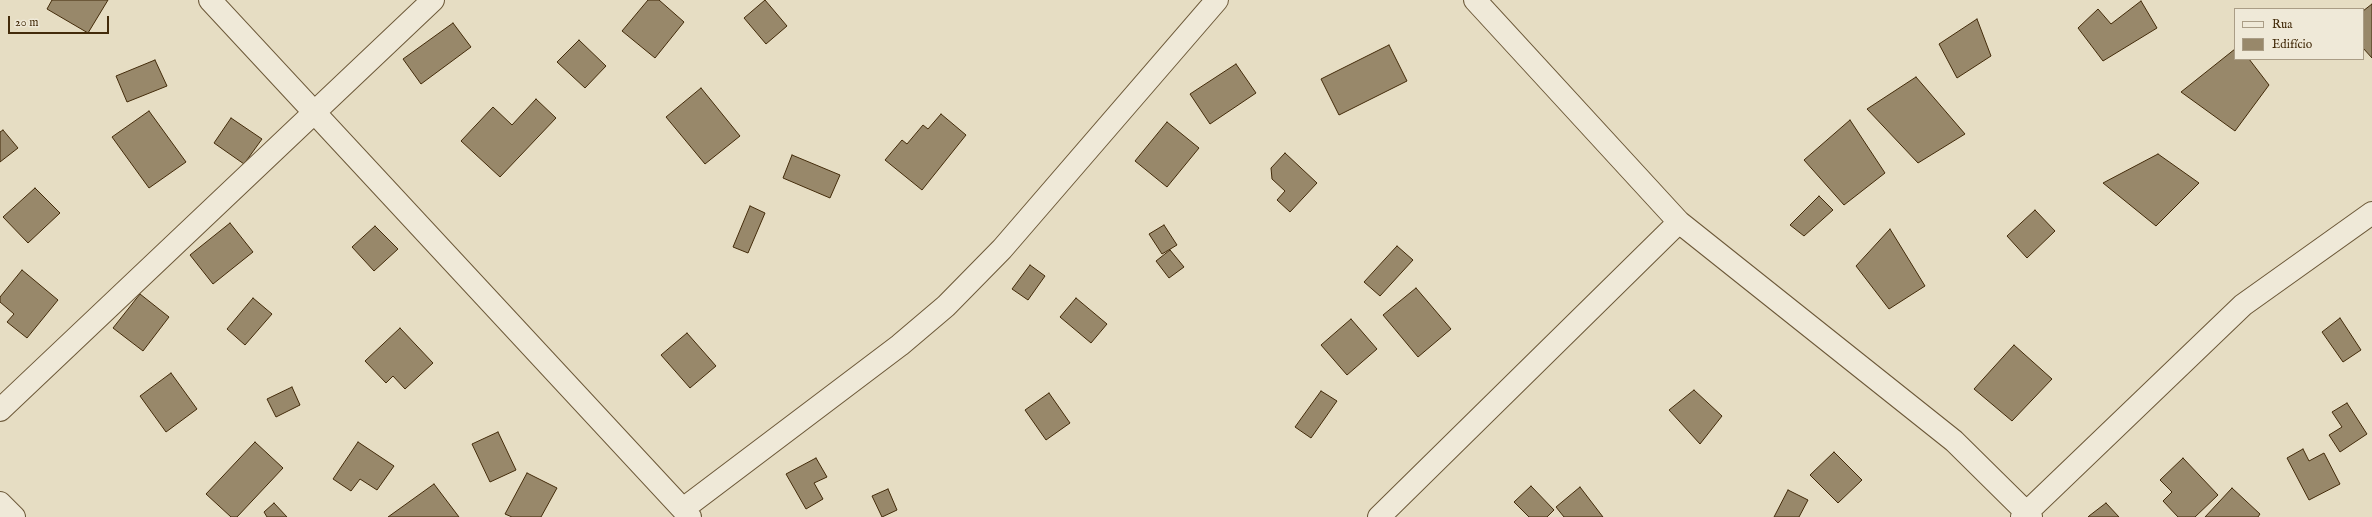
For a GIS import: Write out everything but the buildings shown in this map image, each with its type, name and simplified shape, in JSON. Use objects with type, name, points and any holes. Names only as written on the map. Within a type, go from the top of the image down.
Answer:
[{"type":"street","points":[[210,0],[686,513],[900,345],[946,306],[1002,249],[1217,0]]},
{"type":"street","points":[[0,410],[316,113],[433,0]]},
{"type":"street","points":[[1475,0],[1679,222],[1954,441],[2027,516],[2243,305],[2372,213]]},
{"type":"street","points":[[1379,517],[1679,222]]},
{"type":"street","points":[[0,503],[14,517]]}]
